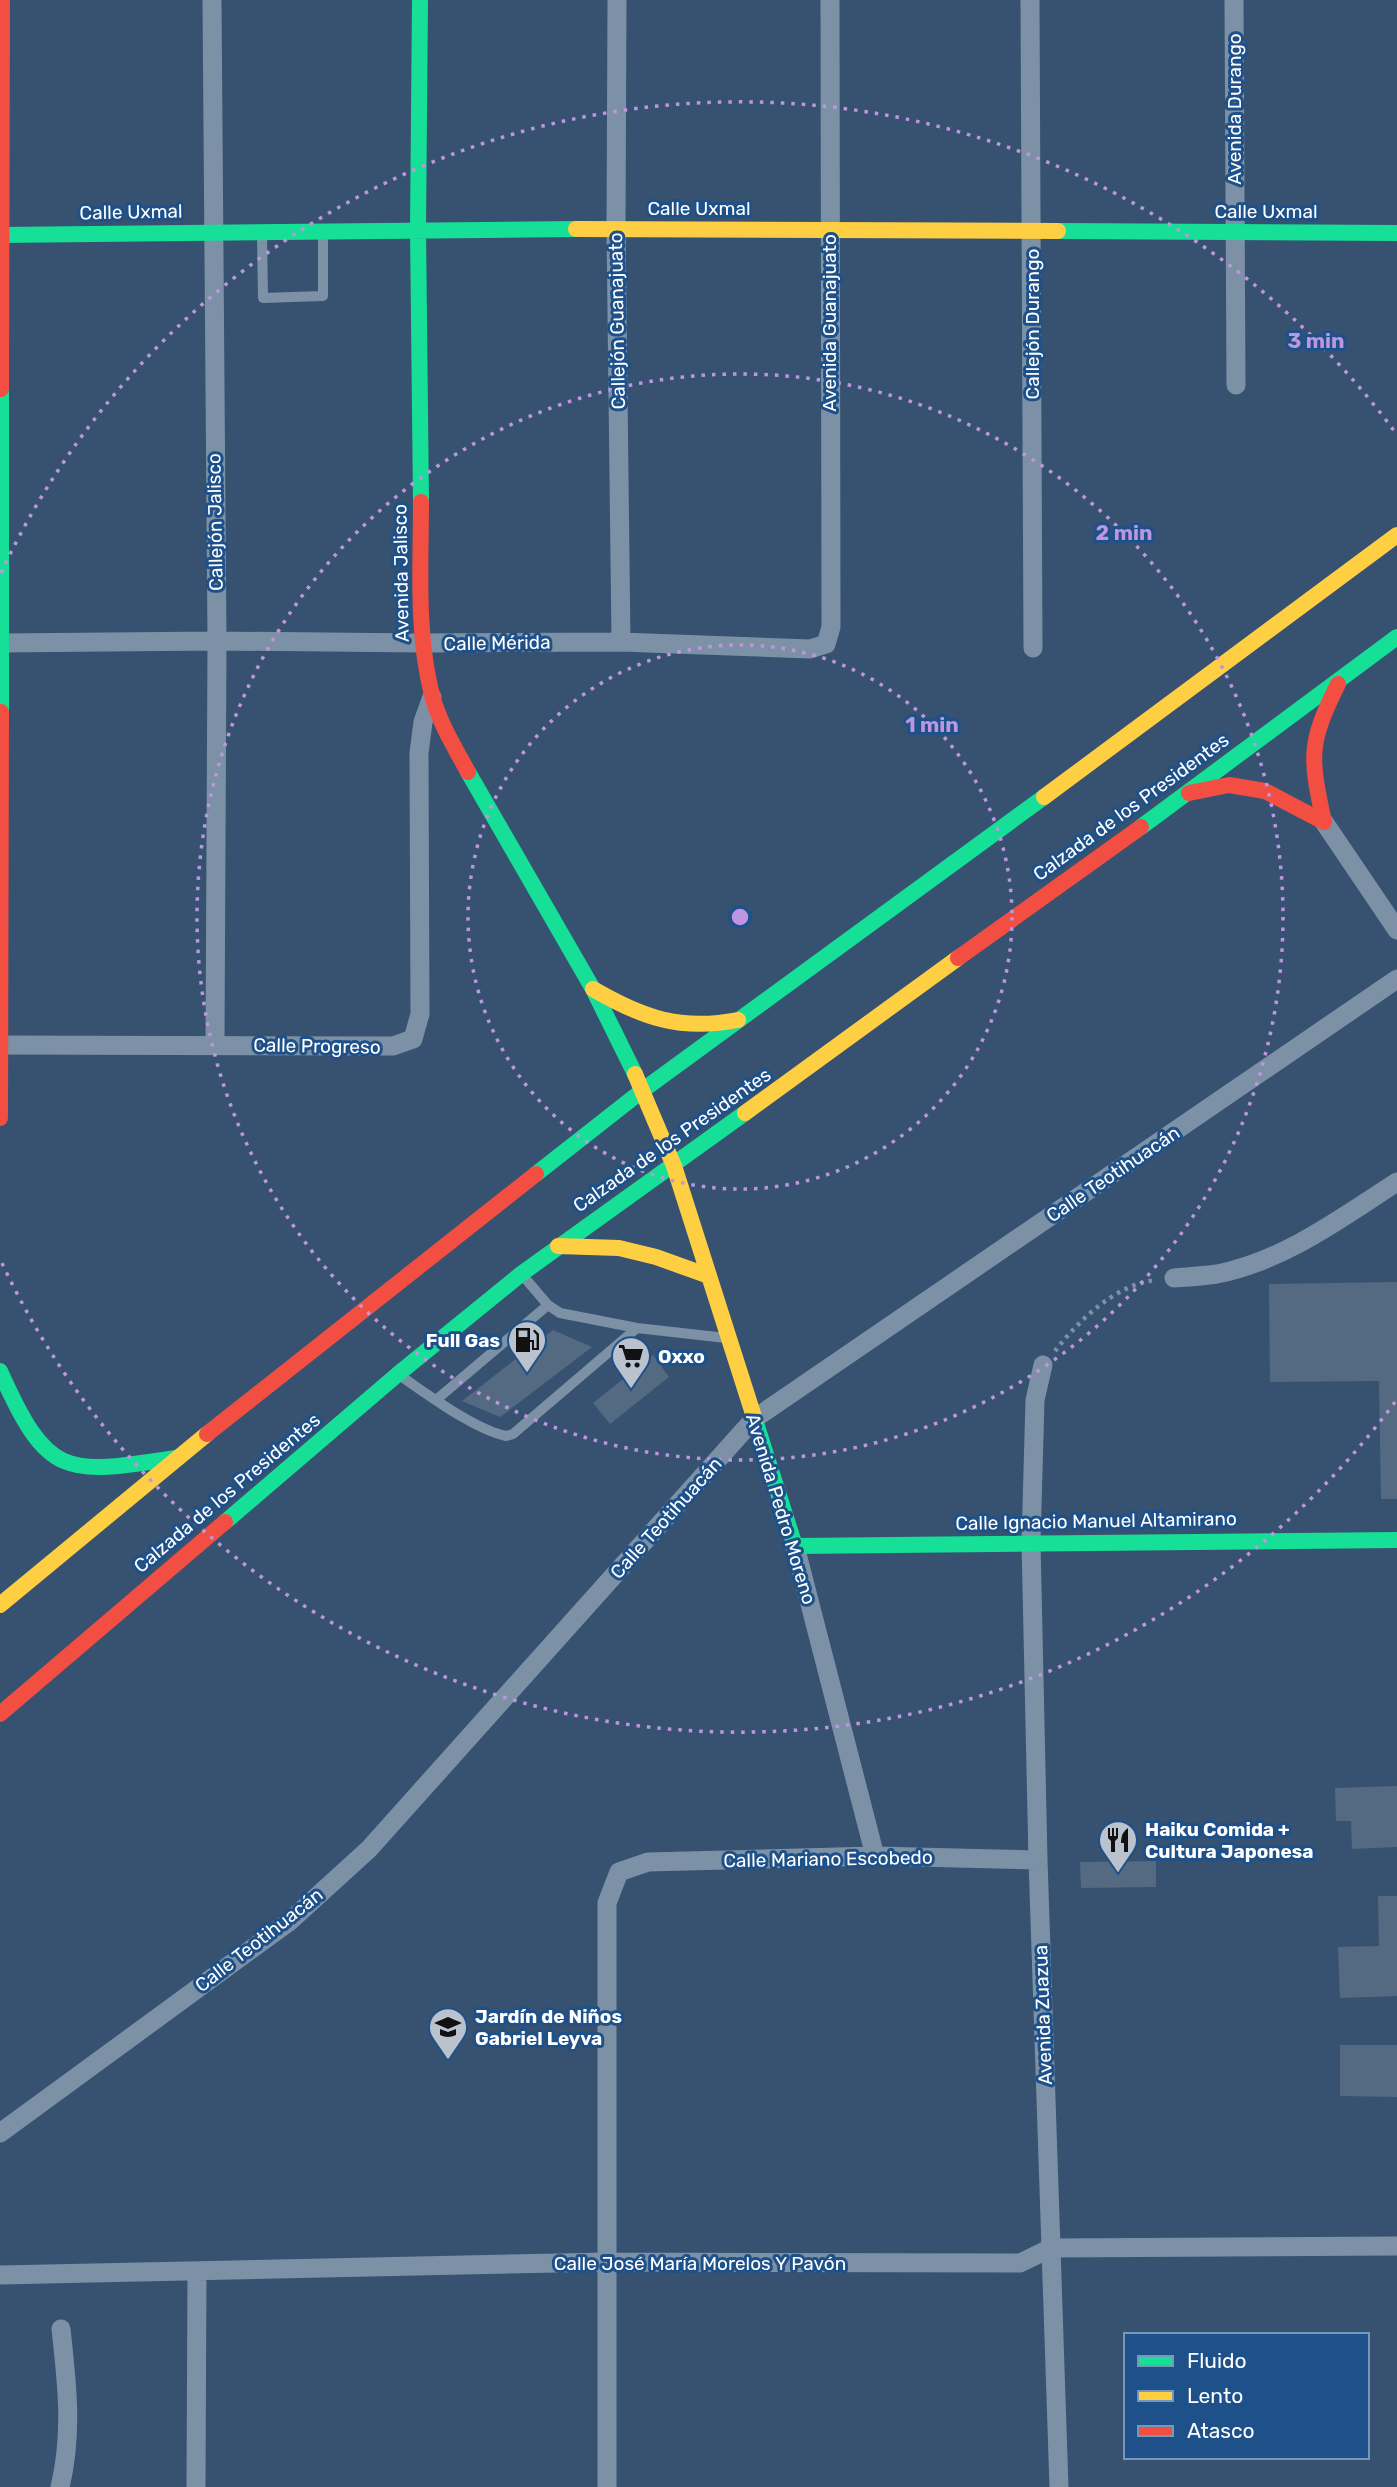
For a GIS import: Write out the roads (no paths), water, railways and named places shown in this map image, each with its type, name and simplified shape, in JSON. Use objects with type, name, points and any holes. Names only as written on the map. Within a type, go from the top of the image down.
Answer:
[{"type":"main road","points":[[0,1118],[2,0]]},
{"type":"main road","name":"Avenida Jalisco","points":[[421,0],[418,229],[422,643],[432,697],[452,744],[593,989],[643,1090],[674,1166]]},
{"type":"main road","name":"Calle Uxmal","points":[[0,235],[418,229],[1397,233]]},
{"type":"main road","points":[[0,1605],[176,1458],[643,1090],[1397,535]]},
{"type":"main road","name":"Calzada de los Presidentes","points":[[0,1714],[398,1374],[558,1246],[674,1166],[1186,794],[1397,637]]},
{"type":"main road","points":[[1324,822],[1315,777],[1314,746],[1319,725],[1340,680]]},
{"type":"main road","points":[[1186,794],[1228,786],[1265,791],[1324,822]]},
{"type":"main road","points":[[593,989],[640,1014],[664,1023],[716,1026],[741,1020]]},
{"type":"main road","name":"Avenida Pedro Moreno","points":[[674,1166],[795,1546]]},
{"type":"main road","points":[[558,1246],[619,1248],[656,1257],[709,1276]]},
{"type":"main road","points":[[0,1371],[20,1415],[36,1441],[58,1459],[83,1468],[116,1467],[176,1458]]},
{"type":"main road","name":"Calle Ignacio Manuel Altamirano","points":[[795,1546],[1397,1540]]},
{"type":"street","name":"Callejón Jalisco","points":[[212,0],[216,641],[215,1044]]},
{"type":"street","name":"Callejón Guanajuato","points":[[617,0],[616,229],[621,642]]},
{"type":"street","name":"Avenida Guanajuato","points":[[826,644],[831,627],[830,0]]},
{"type":"street","name":"Callejón Durango","points":[[1030,0],[1034,648]]},
{"type":"street","name":"Avenida Durango","points":[[1234,0],[1236,385]]},
{"type":"street","name":"Calle Mérida","points":[[1,643],[621,642],[810,649],[826,644]]},
{"type":"street","name":"Calle Progreso","points":[[1,1045],[393,1046],[413,1039],[420,1014],[419,753],[423,722],[432,697]]},
{"type":"street","points":[[1324,822],[1397,930]]},
{"type":"street","name":"Calle Teotihuacán","points":[[2,2129],[290,1921],[369,1849],[754,1419],[1397,979]]},
{"type":"street","points":[[1174,1279],[1218,1274],[1272,1255],[1313,1237],[1397,1182]]},
{"type":"street","name":"Avenida Zuazua","points":[[1043,1365],[1035,1400],[1031,1542],[1038,1860],[1059,2487]]},
{"type":"street","name":"Avenida Pedro Moreno","points":[[795,1546],[875,1856]]},
{"type":"street","name":"Calle Mariano Escobedo","points":[[607,2262],[607,1903],[619,1872],[648,1862],[875,1856],[1038,1860]]},
{"type":"street","name":"Calle José María Morelos Y Pavón","points":[[0,2275],[607,2262],[1020,2263],[1051,2248],[1397,2246]]},
{"type":"street","points":[[607,2262],[607,2487]]},
{"type":"street","points":[[196,2487],[197,2271]]},
{"type":"street","points":[[60,2487],[67,2458],[69,2408],[61,2329]]},
{"type":"lane","points":[[262,231],[263,298],[323,296],[323,230]]},
{"type":"lane","points":[[522,1274],[548,1305],[560,1313],[637,1328],[728,1338]]},
{"type":"lane","points":[[436,1400],[548,1305]]},
{"type":"lane","points":[[398,1374],[436,1400],[506,1436],[513,1434],[637,1328]]},
{"type":"place","name":"Full Gas","points":[[527,1374]]},
{"type":"place","name":"Oxxo","points":[[631,1390]]},
{"type":"place","name":"Haiku Comida + Cultura Japonesa","points":[[1118,1874]]},
{"type":"place","name":"Jardín de Niños Gabriel Leyva","points":[[448,2061]]}]
